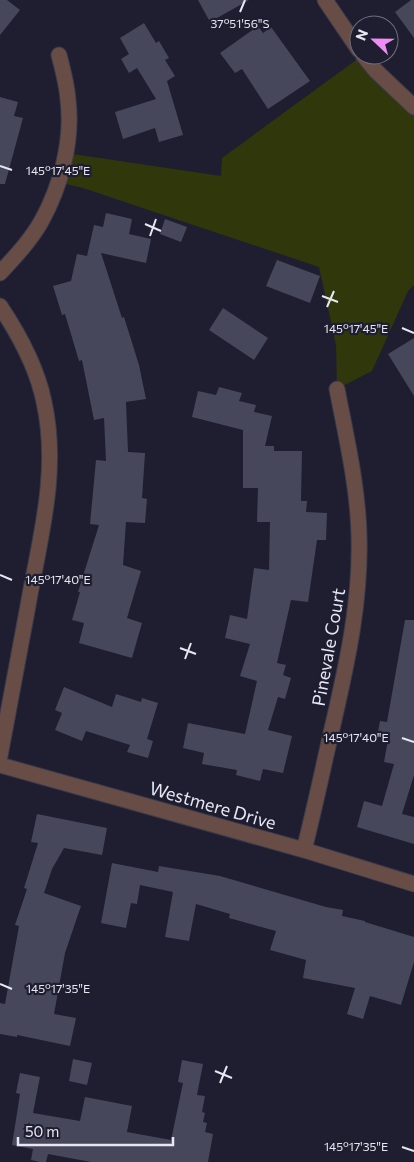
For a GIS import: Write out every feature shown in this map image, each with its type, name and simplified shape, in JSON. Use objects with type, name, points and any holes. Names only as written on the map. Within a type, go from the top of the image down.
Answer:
[{"type":"street","points":[[325,0],[349,35]]},
{"type":"street","points":[[0,273],[28,242],[41,222],[63,168],[69,126],[68,101],[59,55]]},
{"type":"street","points":[[371,65],[414,107]]},
{"type":"street","points":[[0,306],[26,350],[38,377],[45,402],[51,460],[45,513],[0,756]]},
{"type":"street","name":"Pinevale Court","points":[[304,850],[350,650],[360,557],[359,526],[348,444],[337,389]]},
{"type":"street","name":"Westmere Drive","points":[[0,765],[304,850],[414,884]]},
{"type":"green space","points":[[349,65],[373,65],[414,107],[414,285],[408,291],[372,371],[337,389],[336,345],[319,267],[83,188],[58,182],[66,153],[221,176],[222,158]]},
{"type":"building","points":[[0,0],[7,0],[20,10],[0,35]]},
{"type":"building","points":[[198,0],[249,0],[210,22]]},
{"type":"building","points":[[411,0],[414,0],[414,38],[399,15],[395,12]]},
{"type":"building","points":[[144,23],[156,43],[159,41],[169,58],[165,60],[175,76],[167,81],[183,135],[159,142],[155,128],[123,139],[115,112],[156,99],[137,68],[129,73],[121,59],[129,54],[120,38]]},
{"type":"building","points":[[258,26],[263,33],[271,27],[310,81],[268,109],[242,69],[235,73],[220,53]]},
{"type":"building","points":[[0,97],[18,102],[14,116],[23,118],[5,184],[0,184]]},
{"type":"building","points":[[106,213],[132,219],[129,234],[151,239],[146,263],[101,253],[139,365],[146,399],[126,402],[128,452],[145,453],[142,498],[147,499],[145,523],[126,522],[123,565],[141,571],[127,618],[142,623],[132,658],[79,643],[84,623],[72,620],[80,592],[78,592],[99,525],[90,524],[96,460],[106,461],[104,418],[94,420],[82,360],[79,361],[65,314],[62,315],[53,286],[71,281],[77,254],[87,256],[94,225],[103,227]]},
{"type":"building","points":[[165,219],[187,227],[181,242],[160,234]]},
{"type":"building","points":[[277,260],[320,276],[310,303],[266,286]]},
{"type":"building","points":[[223,308],[268,338],[254,360],[209,330]]},
{"type":"building","points":[[414,338],[414,396],[388,354]]},
{"type":"building","points":[[219,387],[242,393],[239,401],[256,405],[254,412],[272,416],[265,446],[274,446],[274,451],[302,451],[301,501],[307,501],[306,512],[327,513],[326,540],[317,540],[308,602],[291,600],[277,663],[286,665],[283,675],[291,678],[285,699],[278,697],[268,730],[292,736],[283,773],[263,769],[260,781],[236,775],[237,770],[202,764],[204,753],[183,748],[188,723],[245,734],[257,681],[240,676],[250,644],[225,638],[230,615],[247,619],[254,568],[269,570],[270,522],[257,522],[258,488],[243,488],[243,430],[192,417],[198,391],[216,395]]},
{"type":"building","points":[[405,620],[414,620],[414,775],[402,814],[414,817],[414,844],[357,827],[364,801],[382,806],[394,764],[384,762],[388,740],[377,737],[380,721],[387,722]]},
{"type":"building","points":[[64,687],[112,707],[116,694],[141,702],[142,698],[158,703],[147,739],[153,741],[148,758],[127,752],[130,745],[86,731],[82,741],[55,730],[62,713],[55,710]]},
{"type":"building","points":[[37,814],[107,828],[102,855],[64,848],[52,869],[44,893],[81,906],[65,953],[54,1014],[76,1018],[70,1046],[17,1035],[17,1037],[0,1034],[0,1003],[5,1004],[19,926],[15,925],[27,889],[24,888],[38,843],[31,842]]},
{"type":"building","points":[[112,863],[158,872],[159,866],[220,876],[326,907],[343,910],[342,916],[365,921],[414,937],[414,962],[401,1005],[370,996],[363,1019],[347,1014],[355,988],[303,978],[306,960],[270,950],[276,931],[229,918],[230,914],[196,904],[189,941],[165,937],[173,892],[140,885],[137,904],[131,903],[126,928],[101,923]]},
{"type":"building","points":[[73,1059],[92,1063],[87,1085],[69,1081]]},
{"type":"building","points":[[182,1060],[203,1064],[197,1095],[205,1096],[202,1112],[205,1113],[203,1122],[207,1123],[205,1132],[213,1134],[208,1162],[91,1162],[48,1154],[46,1162],[40,1162],[31,1160],[33,1149],[12,1145],[20,1094],[16,1093],[20,1073],[40,1077],[33,1113],[80,1121],[85,1097],[132,1106],[127,1132],[171,1140],[183,1083],[178,1082]]}]
